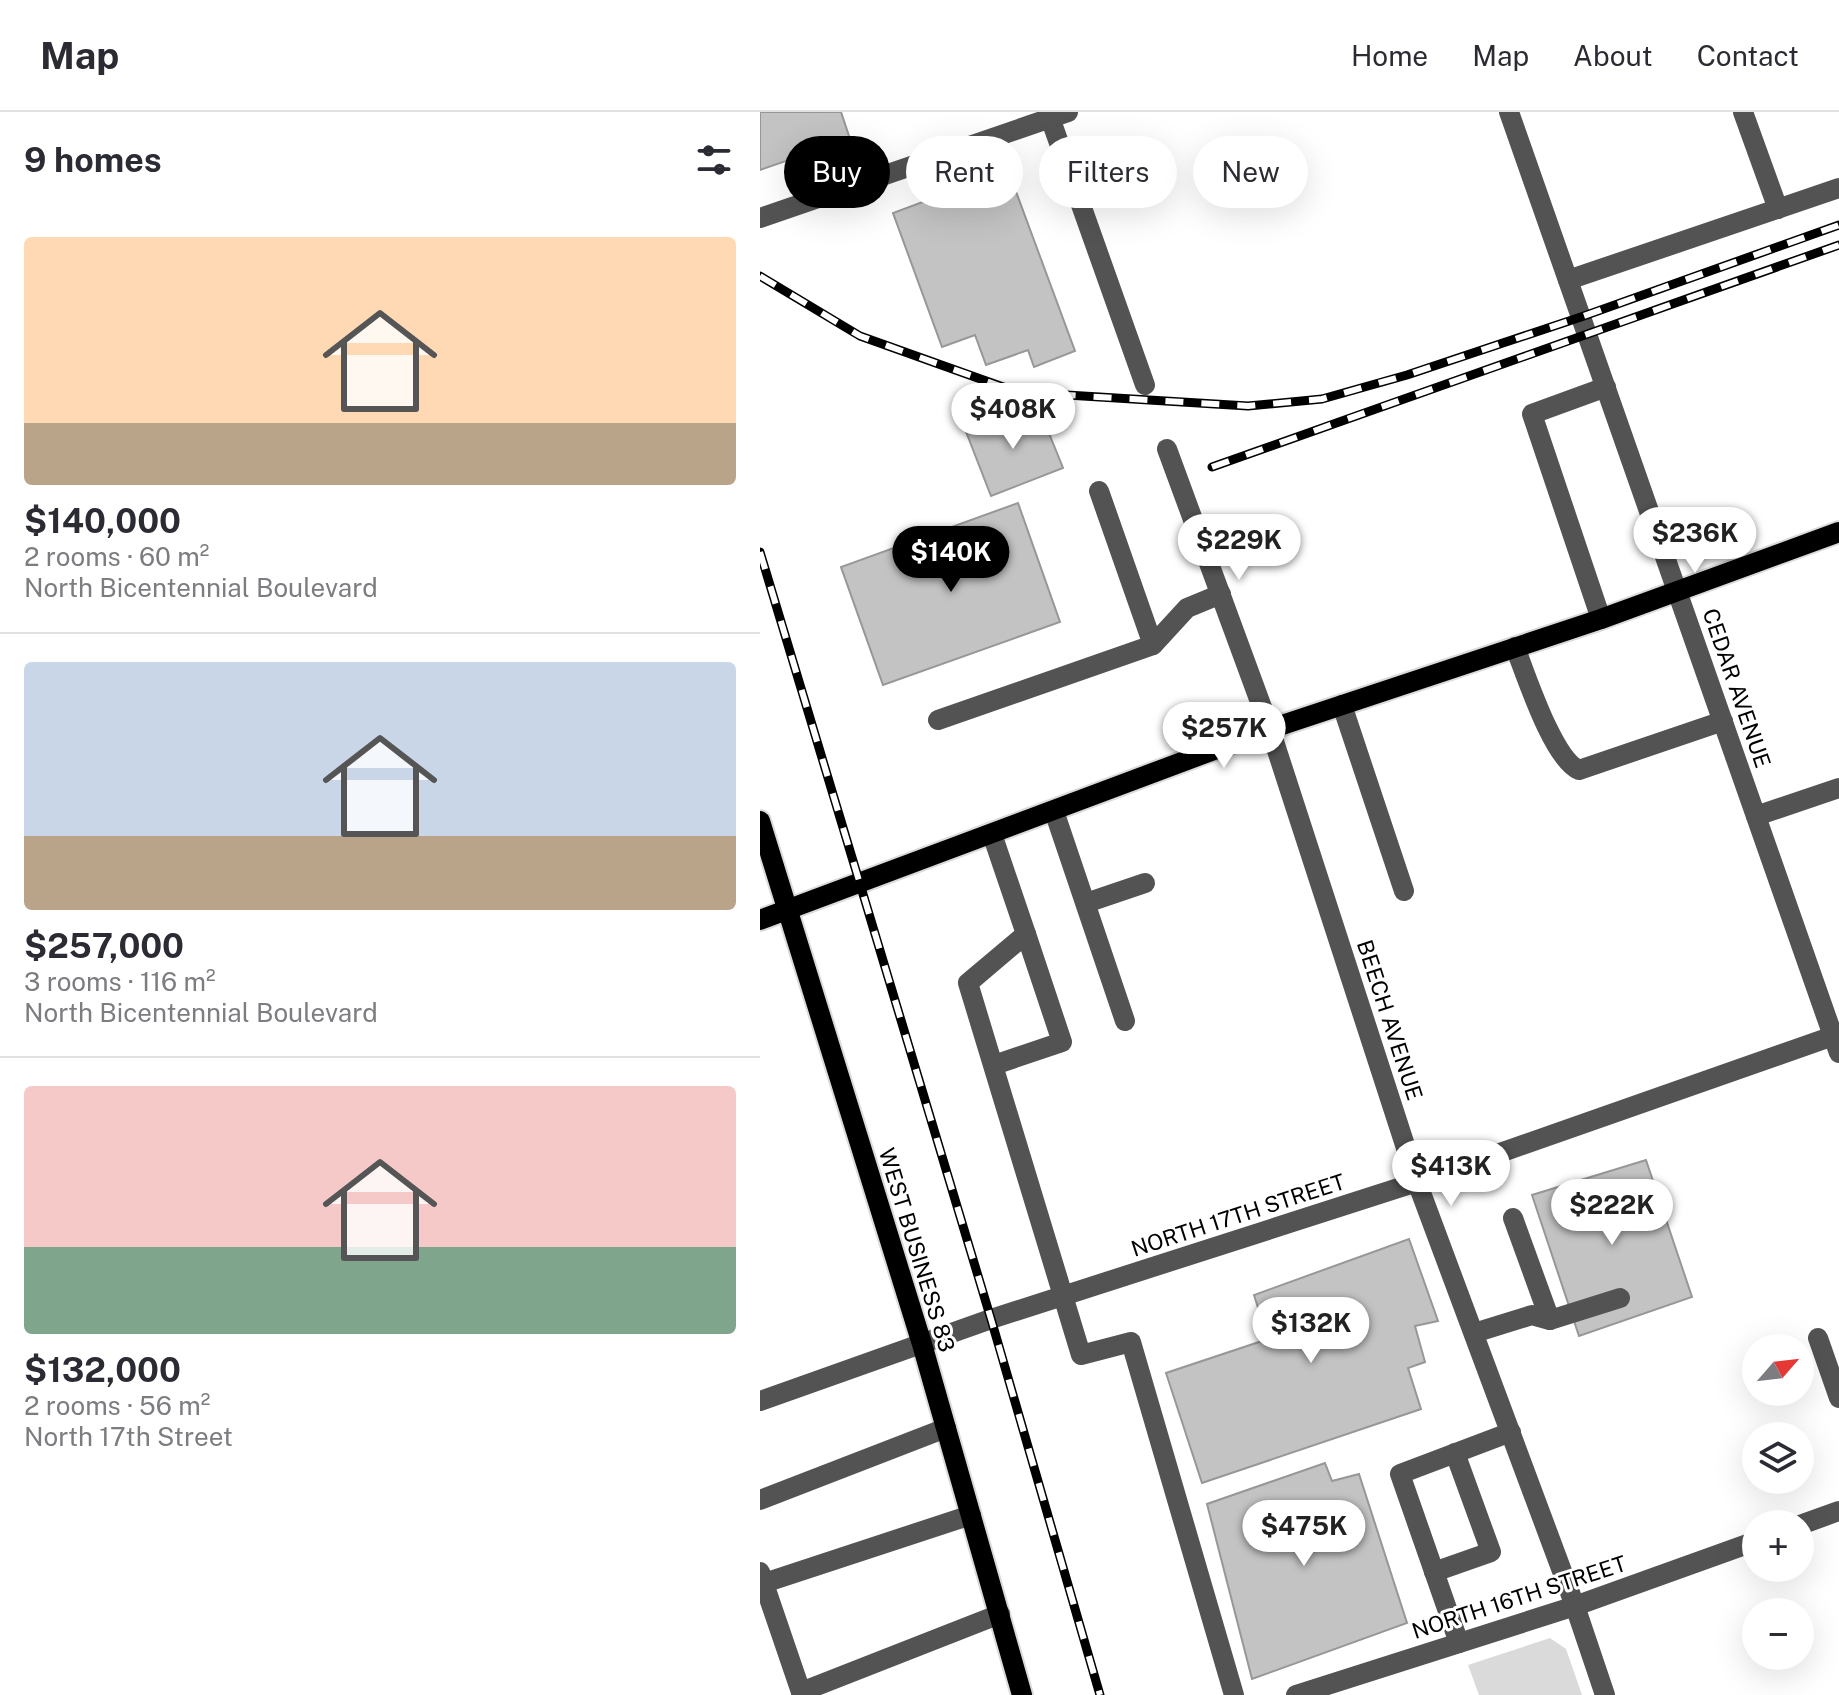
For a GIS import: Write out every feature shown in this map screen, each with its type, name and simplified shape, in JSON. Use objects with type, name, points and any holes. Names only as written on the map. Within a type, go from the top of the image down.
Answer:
[{"type":"main road","points":[[760,920],[1270,729],[1601,619],[1839,532]]},
{"type":"main road","name":"WEST BUSINESS 83","points":[[760,821],[922,1344],[1022,1695]]},
{"type":"main road","points":[[760,905],[786,911]]},
{"type":"street","name":"CEDAR AVENUE","points":[[1509,112],[1837,1041]]},
{"type":"street","points":[[1743,112],[1778,209]]},
{"type":"street","points":[[760,218],[1056,114],[1145,385]]},
{"type":"street","points":[[1568,280],[1839,188]]},
{"type":"street","points":[[1601,619],[1532,414],[1606,387]]},
{"type":"street","name":"BEECH AVENUE","points":[[1167,449],[1270,729],[1417,1182],[1575,1606],[1605,1695]]},
{"type":"street","points":[[1099,491],[1153,645]]},
{"type":"street","points":[[938,720],[1153,645],[1187,608],[1221,594]]},
{"type":"street","points":[[1515,647],[1552,737],[1569,766],[1576,769],[1595,766],[1723,721]]},
{"type":"street","points":[[1342,705],[1404,891]]},
{"type":"street","points":[[1756,816],[1839,788]]},
{"type":"street","points":[[1054,811],[1125,1021]]},
{"type":"street","points":[[992,834],[1062,1042],[994,1065]]},
{"type":"street","points":[[1086,903],[1145,883]]},
{"type":"street","points":[[1026,934],[968,983],[1081,1355],[1131,1342],[1234,1695]]},
{"type":"street","name":"NORTH 17TH STREET","points":[[760,1401],[1064,1296],[1837,1041]]},
{"type":"street","points":[[1513,1218],[1550,1320]]},
{"type":"street","points":[[1474,1333],[1532,1315],[1550,1320],[1620,1298]]},
{"type":"street","points":[[1818,1338],[1839,1398]]},
{"type":"street","points":[[760,1500],[946,1428]]},
{"type":"street","points":[[1459,1643],[1400,1474],[1511,1432]]},
{"type":"street","points":[[1434,1572],[1491,1552],[1455,1453]]},
{"type":"street","points":[[1814,1520],[1839,1511]]},
{"type":"street","points":[[971,1515],[762,1578],[801,1694],[1000,1614]]},
{"type":"street","name":"NORTH 16TH STREET","points":[[1296,1695],[1575,1606],[1742,1546]]},
{"type":"shaded area","points":[[1550,1638],[1566,1649],[1582,1695],[1479,1695],[1468,1665]]},
{"type":"building","points":[[760,112],[841,112],[849,136],[784,136],[784,162],[760,170]]},
{"type":"building","points":[[906,208],[1022,208],[1075,351],[1034,367],[1028,350],[986,365],[975,335],[942,347],[893,213]]},
{"type":"building","points":[[1018,408],[1024,423],[1042,416],[1063,468],[991,496],[965,429]]},
{"type":"building","points":[[1018,503],[1060,622],[883,685],[841,567]]},
{"type":"building","points":[[1646,1160],[1692,1297],[1579,1336],[1532,1195]]},
{"type":"building","points":[[1409,1239],[1438,1321],[1415,1326],[1425,1362],[1408,1368],[1421,1409],[1202,1483],[1166,1373],[1268,1339],[1254,1295]]},
{"type":"building","points":[[1325,1463],[1332,1481],[1359,1474],[1407,1623],[1252,1679],[1207,1504]]},
{"type":"railway","points":[[760,276],[860,336],[1017,392],[1248,406],[1322,399],[1407,375],[1839,225]]},
{"type":"railway","points":[[1212,467],[1839,245]]},
{"type":"railway","points":[[760,552],[991,1319],[1100,1695]]}]
